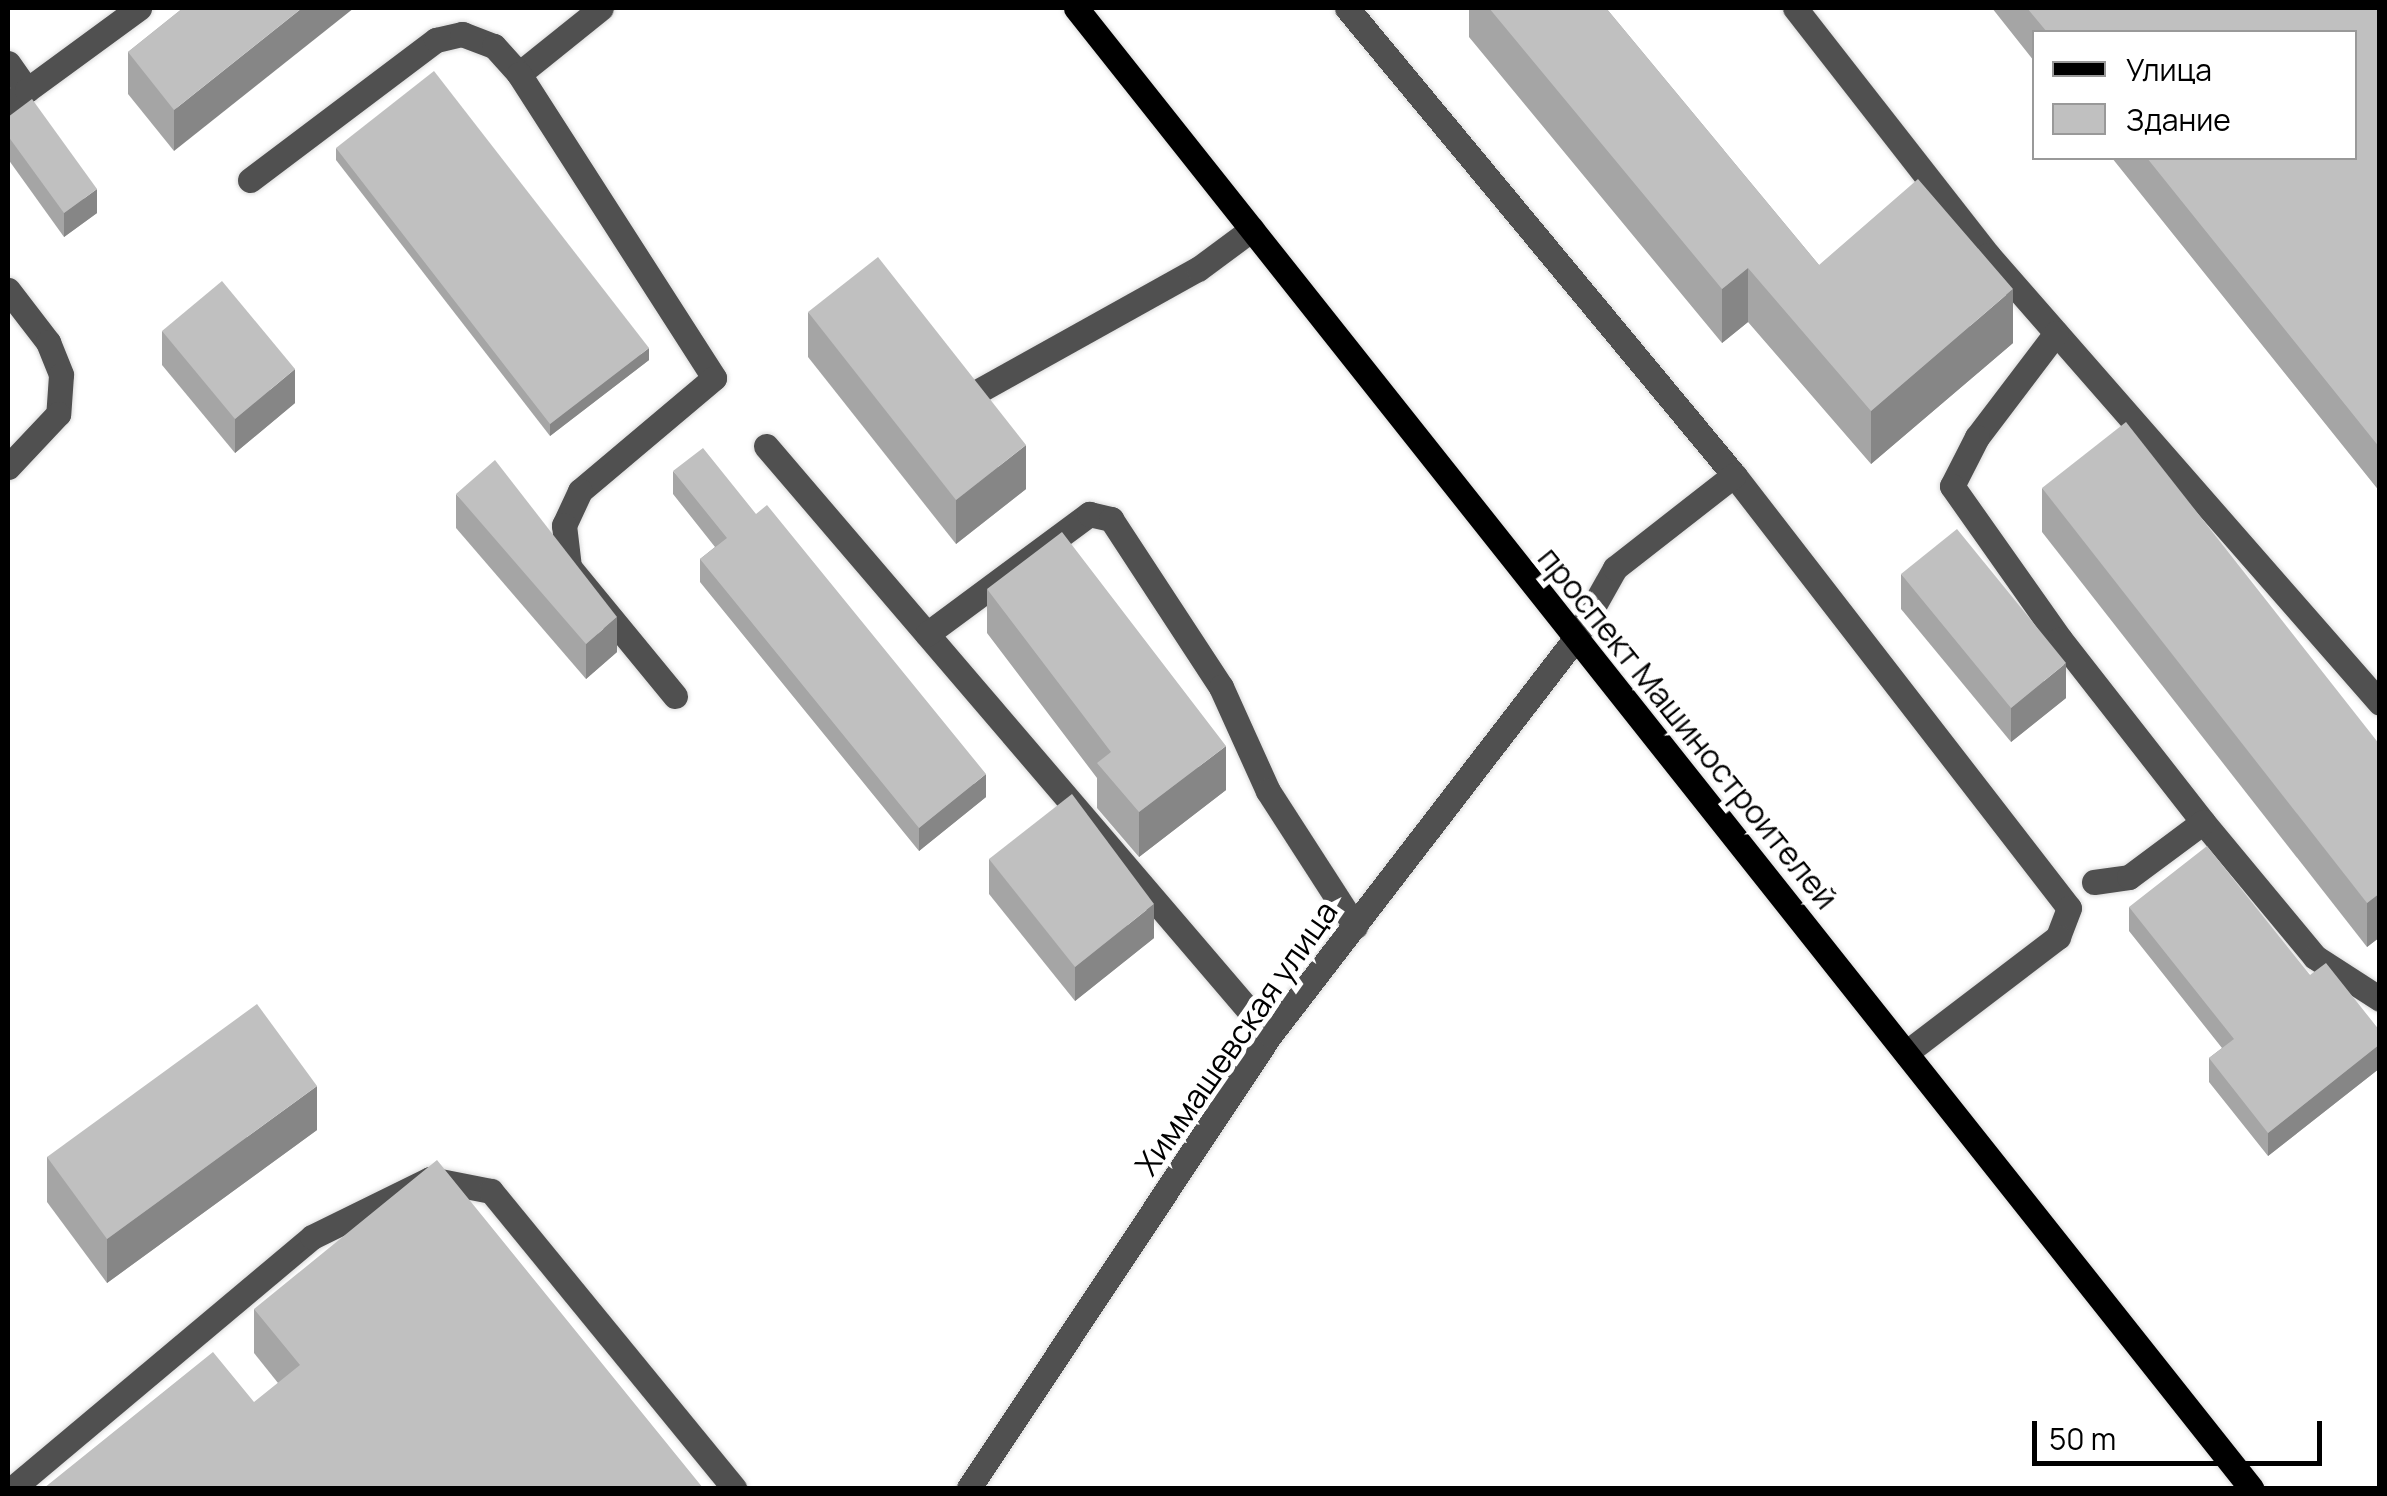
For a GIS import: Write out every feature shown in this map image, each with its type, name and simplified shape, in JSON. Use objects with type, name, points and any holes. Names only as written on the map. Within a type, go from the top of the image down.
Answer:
[{"type":"main road","name":"проспект Машиностроителей","points":[[1076,8],[2251,1488]]},
{"type":"street","points":[[8,63],[17,98],[138,8]]},
{"type":"street","points":[[519,74],[601,8]]},
{"type":"street","points":[[1347,8],[1734,475],[2068,908],[2058,937],[1906,1053]]},
{"type":"street","points":[[1794,8],[2056,333],[2380,703]]},
{"type":"street","points":[[250,180],[436,40],[462,34],[494,46],[519,74],[714,378],[580,491],[564,524],[569,568],[674,696]]},
{"type":"street","points":[[973,394],[1198,268],[1252,229]]},
{"type":"street","points":[[8,290],[48,342],[61,374],[58,414],[8,467]]},
{"type":"street","points":[[2056,333],[1986,423],[1952,486],[2060,638],[2203,822],[2315,957],[2380,1000]]},
{"type":"street","points":[[766,446],[1270,1035]]},
{"type":"street","name":"Химмашевская улица","points":[[969,1488],[1270,1035],[1575,639],[1615,568],[1734,475]]},
{"type":"street","points":[[927,634],[1088,514],[1111,519],[1221,686],[1268,791],[1355,926]]},
{"type":"street","points":[[2094,882],[2129,877],[2203,822]]},
{"type":"street","points":[[13,1488],[312,1237],[430,1178],[491,1191],[734,1488]]},
{"type":"building","points":[[183,8],[302,8],[174,110],[128,52]]},
{"type":"building","points":[[1489,8],[1606,8],[1819,265],[1918,179],[2013,289],[1871,411],[1748,268],[1722,289]]},
{"type":"building","points":[[2027,8],[2380,8],[2380,448],[2149,160],[2357,160],[2357,30],[2045,30]]},
{"type":"building","points":[[434,71],[649,348],[550,424],[336,148]]},
{"type":"building","points":[[32,99],[97,189],[64,213],[8,136],[8,117]]},
{"type":"building","points":[[878,257],[1026,445],[956,500],[808,312]]},
{"type":"building","points":[[222,281],[295,369],[235,419],[162,331]]},
{"type":"building","points":[[2126,422],[2380,745],[2380,893],[2367,903],[2042,488]]},
{"type":"building","points":[[703,448],[756,514],[767,505],[986,774],[919,828],[700,559],[727,538],[673,471]]},
{"type":"building","points":[[495,460],[617,617],[586,644],[456,494]]},
{"type":"building","points":[[1957,529],[2066,663],[2011,708],[1901,574]]},
{"type":"building","points":[[1062,532],[1226,746],[1139,812],[1097,763],[1111,752],[987,589]]},
{"type":"building","points":[[1072,794],[1154,904],[1075,967],[989,859]]},
{"type":"building","points":[[2207,846],[2310,975],[2326,963],[2380,1031],[2380,1044],[2268,1133],[2209,1058],[2234,1039],[2129,907]]},
{"type":"building","points":[[257,1004],[317,1086],[107,1239],[47,1157]]},
{"type":"building","points":[[437,1160],[703,1488],[44,1488],[213,1352],[254,1402],[300,1365],[254,1309]]}]
